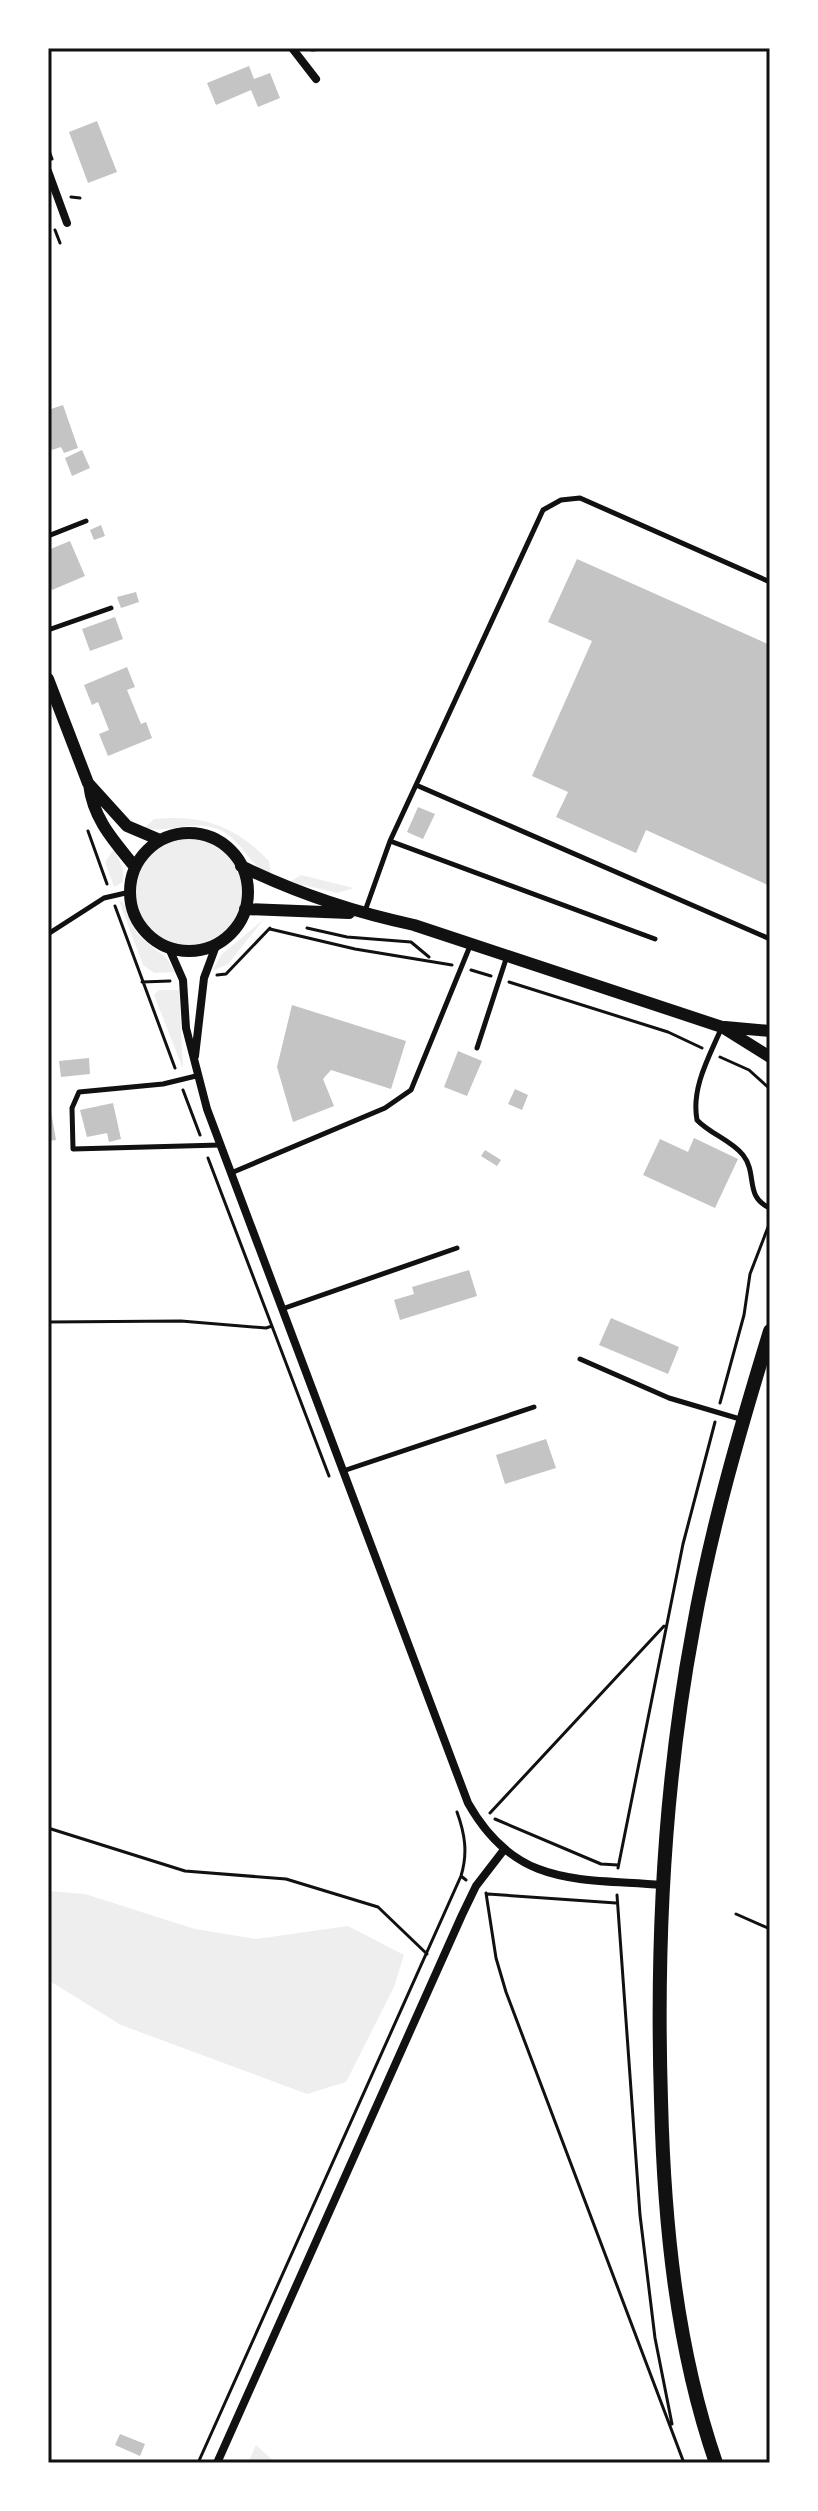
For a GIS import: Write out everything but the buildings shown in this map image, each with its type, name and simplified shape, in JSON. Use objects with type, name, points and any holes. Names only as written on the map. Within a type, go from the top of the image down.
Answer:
[{"type":"main road","points":[[716,2463],[695,2399],[686,2356],[669,2234],[659,2026],[662,1885],[676,1740],[692,1631],[708,1554],[770,1331]]},
{"type":"street","points":[[292,48],[316,79]]},
{"type":"street","points":[[48,171],[67,223]]},
{"type":"street","points":[[48,679],[102,826],[135,867]]},
{"type":"street","points":[[88,783],[127,826],[160,840]]},
{"type":"street","points":[[176,834],[211,837],[226,846],[241,866],[248,893],[245,909],[238,924],[217,943],[194,951],[168,946],[146,933],[136,919],[130,892],[135,867],[160,840],[176,834]]},
{"type":"street","points":[[241,866],[283,886],[364,914],[414,925],[722,1027],[770,1057]]},
{"type":"street","points":[[245,909],[364,914]]},
{"type":"street","points":[[194,1060],[204,978],[217,943]]},
{"type":"street","points":[[168,946],[183,980],[186,1028],[196,1076],[468,1803],[503,1851],[534,1869],[563,1877],[662,1885]]},
{"type":"street","points":[[722,1027],[770,1031]]},
{"type":"street","points":[[217,2463],[476,1886],[503,1851]]},
{"type":"lane","points":[[364,914],[390,841],[543,510],[561,500],[580,498],[770,582]]},
{"type":"lane","points":[[48,536],[86,521]]},
{"type":"lane","points":[[48,630],[111,608]]},
{"type":"lane","points":[[416,785],[770,939]]},
{"type":"lane","points":[[390,841],[655,939]]},
{"type":"lane","points":[[48,934],[112,896],[130,892]]},
{"type":"lane","points":[[231,1173],[385,1108],[411,1090],[471,944]]},
{"type":"lane","points":[[477,1048],[508,955]]},
{"type":"lane","points":[[722,1027],[696,1096],[697,1120],[741,1153],[749,1165],[753,1195],[770,1208]]},
{"type":"lane","points":[[196,1076],[79,1092],[72,1108],[73,1149],[221,1145]]},
{"type":"lane","points":[[282,1309],[457,1248]]},
{"type":"lane","points":[[580,1359],[669,1398],[743,1420]]},
{"type":"lane","points":[[343,1471],[534,1407]]},
{"type":"path","points":[[308,48],[315,51],[323,49]]},
{"type":"path","points":[[95,851],[334,1489]]},
{"type":"path","points":[[304,927],[347,937],[411,942],[432,959]]},
{"type":"path","points":[[270,929],[355,949],[432,959],[668,1032],[749,1070],[770,1089]]},
{"type":"path","points":[[48,1322],[181,1321],[272,1326]]},
{"type":"path","points":[[618,1865],[601,1864],[487,1816],[666,1624]]},
{"type":"path","points":[[198,2463],[461,1876],[465,1861],[465,1832],[453,1802]]},
{"type":"path","points":[[48,1828],[185,1871],[286,1879],[378,1907],[420,1949],[441,1961]]},
{"type":"path","points":[[461,1876],[488,1894],[617,1903]]},
{"type":"path","points":[[488,1894],[496,1958],[506,1992],[684,2463]]},
{"type":"path","points":[[736,1914],[770,1929]]},
{"type":"shaded area","points":[[154,819],[211,823],[235,834],[269,861],[271,877],[235,840],[220,830],[201,825],[144,828]]},
{"type":"shaded area","points":[[189,833],[222,843],[238,859],[248,892],[238,925],[222,941],[189,951],[156,941],[140,925],[130,892],[140,859],[156,843]]},
{"type":"shaded area","points":[[114,849],[123,868],[123,882],[114,887],[105,862]]},
{"type":"shaded area","points":[[301,875],[354,888],[337,893],[290,882]]},
{"type":"shaded area","points":[[119,901],[123,902],[137,934],[167,959],[175,972],[154,973],[143,965]]},
{"type":"shaded area","points":[[264,919],[228,964],[212,971],[221,955]]},
{"type":"shaded area","points":[[159,990],[179,990],[183,1069],[154,995]]},
{"type":"shaded area","points":[[48,1891],[85,1894],[195,1929],[256,1939],[348,1926],[404,1955],[394,1987],[346,2082],[307,2094],[121,2025],[48,1980]]},
{"type":"shaded area","points":[[256,2445],[276,2463],[248,2463]]}]
